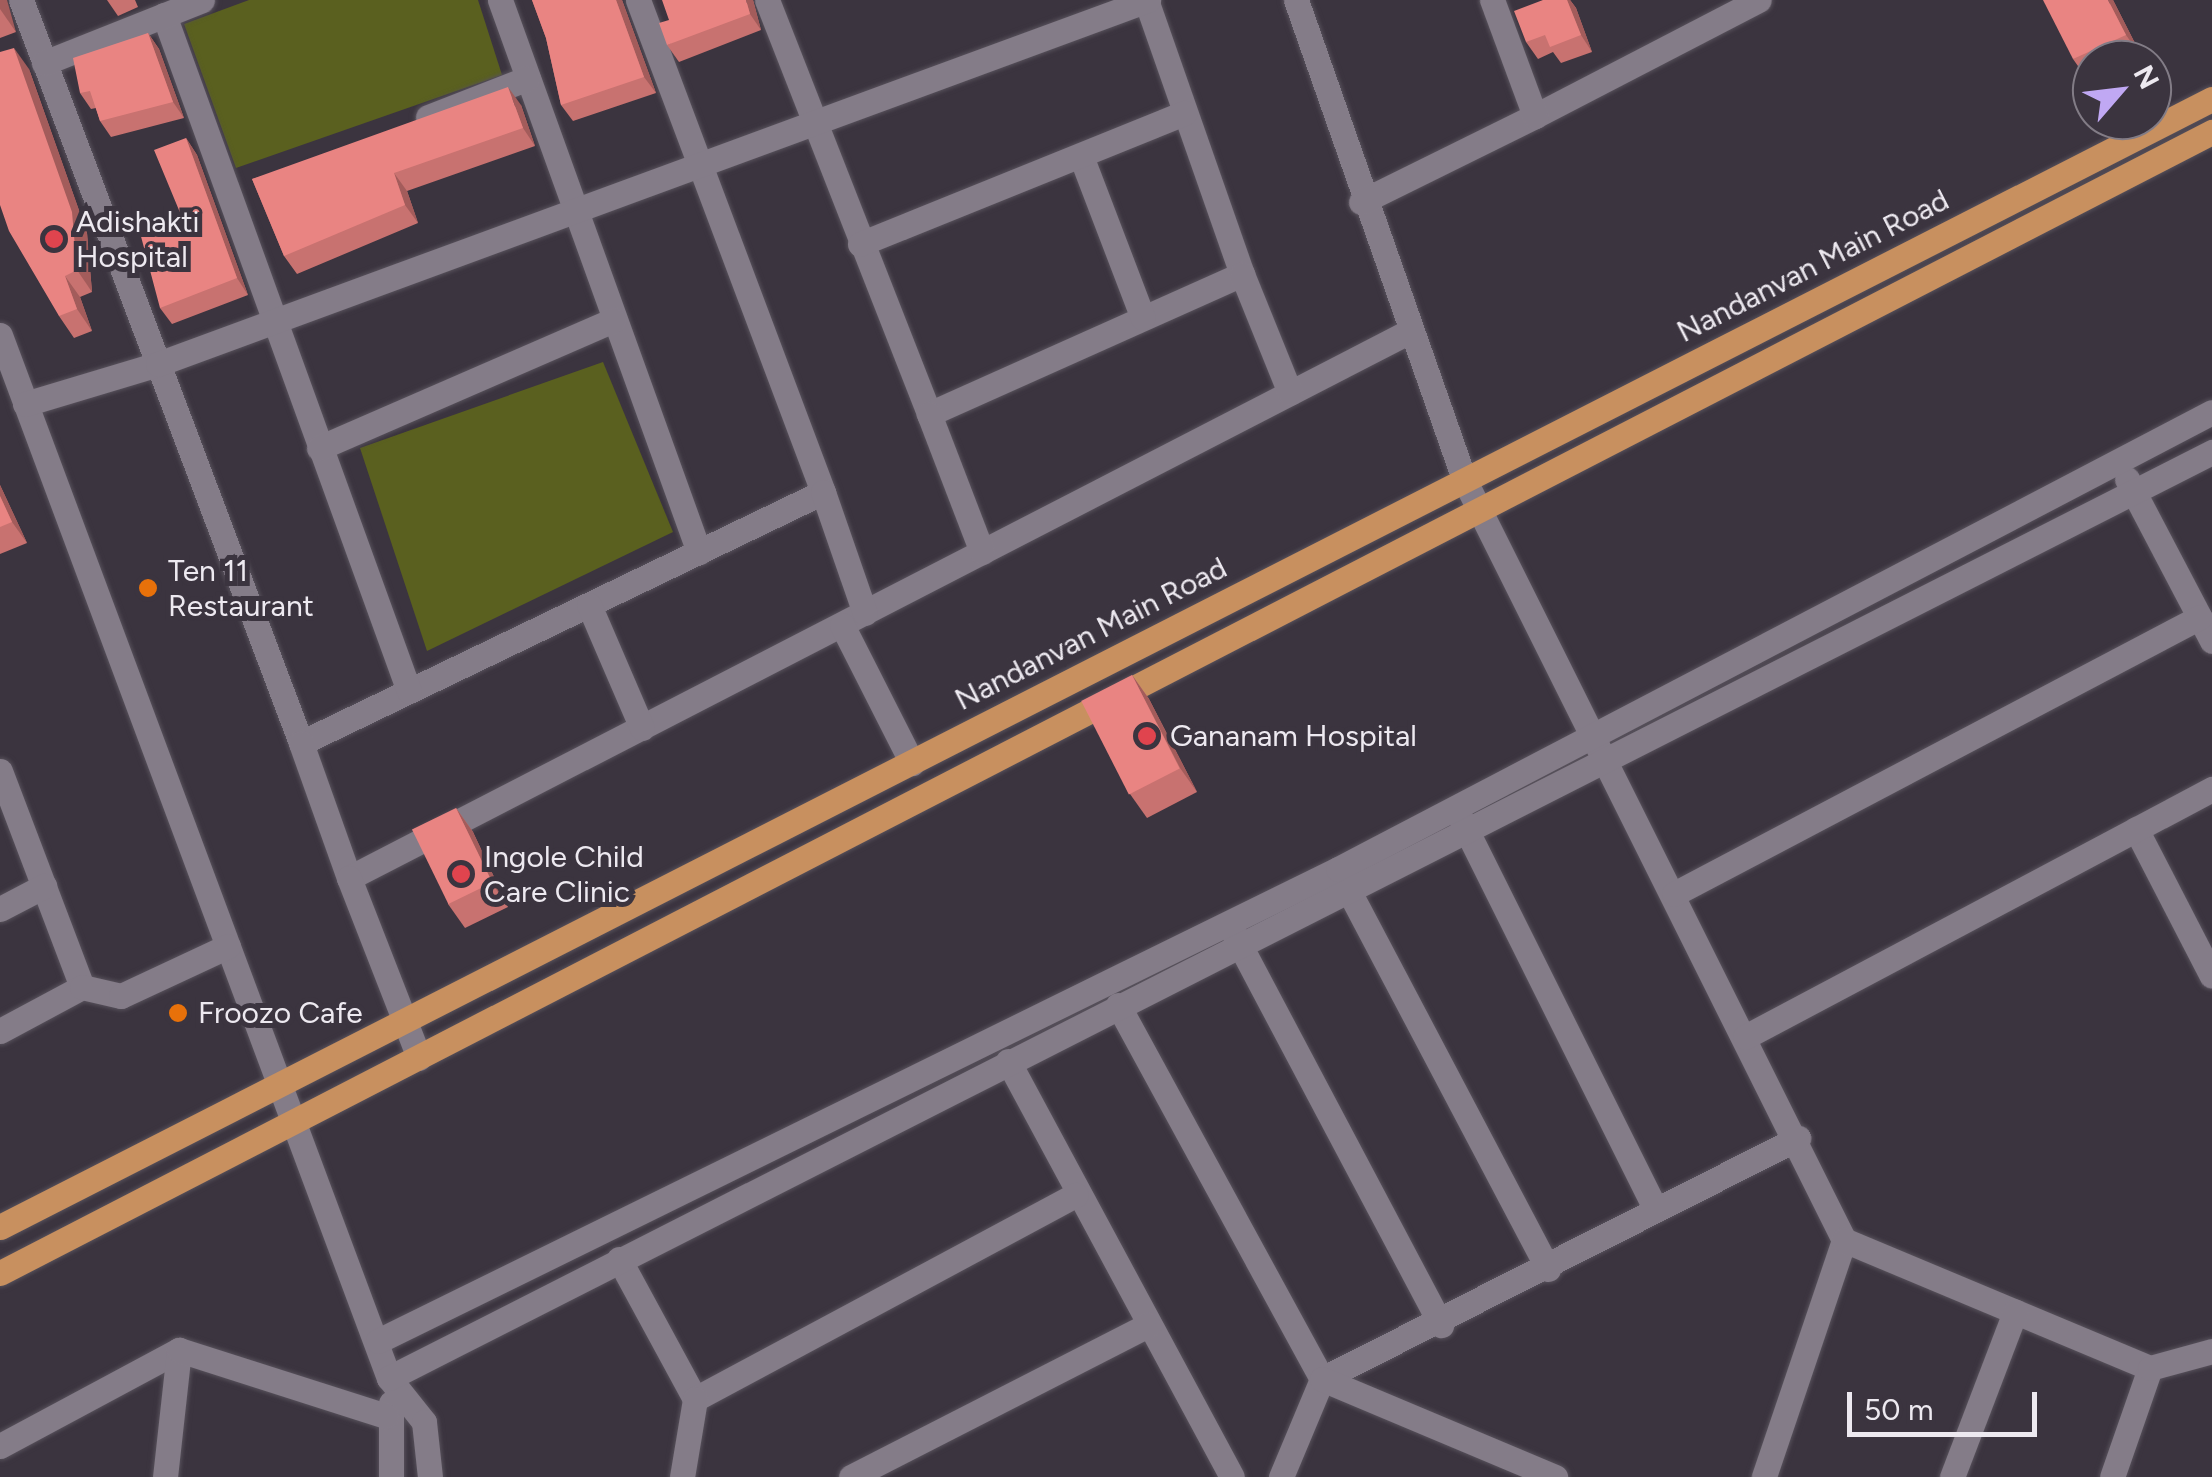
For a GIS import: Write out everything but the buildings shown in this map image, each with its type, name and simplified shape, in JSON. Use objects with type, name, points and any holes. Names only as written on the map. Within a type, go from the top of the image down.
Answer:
[{"type":"main road","name":"Nandanvan Main Road","points":[[0,1227],[2212,99]]},
{"type":"main road","points":[[0,1273],[2212,132]]},
{"type":"street","points":[[21,0],[419,1058]]},
{"type":"street","points":[[44,63],[202,0]]},
{"type":"street","points":[[500,0],[578,204],[613,320],[699,552]]},
{"type":"street","points":[[638,0],[822,492],[853,619],[912,763]]},
{"type":"street","points":[[766,0],[982,552]]},
{"type":"street","points":[[25,404],[158,364],[578,204],[1147,0],[1242,274],[1290,393]]},
{"type":"street","points":[[1296,0],[1361,202],[1464,479],[1603,763],[1798,1138],[1844,1240],[2150,1368],[2212,1350]]},
{"type":"street","points":[[1492,0],[1535,116]]},
{"type":"street","points":[[1361,202],[1759,0]]},
{"type":"street","points":[[164,15],[409,691]]},
{"type":"street","points":[[404,126],[528,78]]},
{"type":"street","points":[[860,244],[1185,112]]},
{"type":"street","points":[[1081,156],[1144,318]]},
{"type":"street","points":[[227,194],[262,180]]},
{"type":"street","points":[[929,414],[1242,274]]},
{"type":"street","points":[[319,448],[613,320]]},
{"type":"street","points":[[350,878],[1410,330]]},
{"type":"street","points":[[0,335],[7,378],[25,404],[378,1341],[390,1396],[392,1477]]},
{"type":"street","points":[[1343,880],[1455,806],[2212,412]]},
{"type":"street","points":[[378,1341],[1343,880],[1467,831],[2212,452]]},
{"type":"street","points":[[2118,462],[2212,641]]},
{"type":"street","points":[[302,743],[822,492]]},
{"type":"street","points":[[589,605],[642,728]]},
{"type":"street","points":[[1674,894],[2200,617]]},
{"type":"street","points":[[0,772],[82,987]]},
{"type":"street","points":[[1745,1037],[2212,789]]},
{"type":"street","points":[[1455,806],[1656,1210]]},
{"type":"street","points":[[2136,829],[2212,976]]},
{"type":"street","points":[[1343,880],[1548,1270]]},
{"type":"street","points":[[0,908],[44,886]]},
{"type":"street","points":[[390,1396],[618,1259],[1118,1005],[1234,934]]},
{"type":"street","points":[[1234,934],[1440,1325]]},
{"type":"street","points":[[0,1031],[82,987],[120,996],[228,946]]},
{"type":"street","points":[[1118,1005],[1322,1379],[1555,1477]]},
{"type":"street","points":[[1008,1061],[1076,1195],[1232,1477]]},
{"type":"street","points":[[1282,1477],[1322,1379],[1440,1325],[1798,1138]]},
{"type":"street","points":[[694,1399],[1076,1195]]},
{"type":"street","points":[[1764,1477],[1844,1240]]},
{"type":"street","points":[[618,1259],[694,1399],[682,1477]]},
{"type":"street","points":[[1952,1477],[2015,1312]]},
{"type":"street","points":[[851,1477],[1148,1325]]},
{"type":"street","points":[[165,1477],[179,1350]]},
{"type":"street","points":[[0,1446],[179,1350],[390,1396],[424,1422],[430,1477]]},
{"type":"street","points":[[2112,1477],[2150,1368]]},
{"type":"green space","points":[[249,0],[478,0],[502,75],[236,168],[184,24]]},
{"type":"green space","points":[[603,362],[673,532],[427,651],[360,448]]},
{"type":"place","name":"Adishakti Hospital","points":[[54,239]]},
{"type":"place","name":"Ten 11 Restaurant","points":[[148,588]]},
{"type":"place","name":"Gananam Hospital","points":[[1147,736]]},
{"type":"place","name":"Ingole Child Care Clinic","points":[[461,874]]},
{"type":"place","name":"Froozo Cafe","points":[[178,1013]]}]
